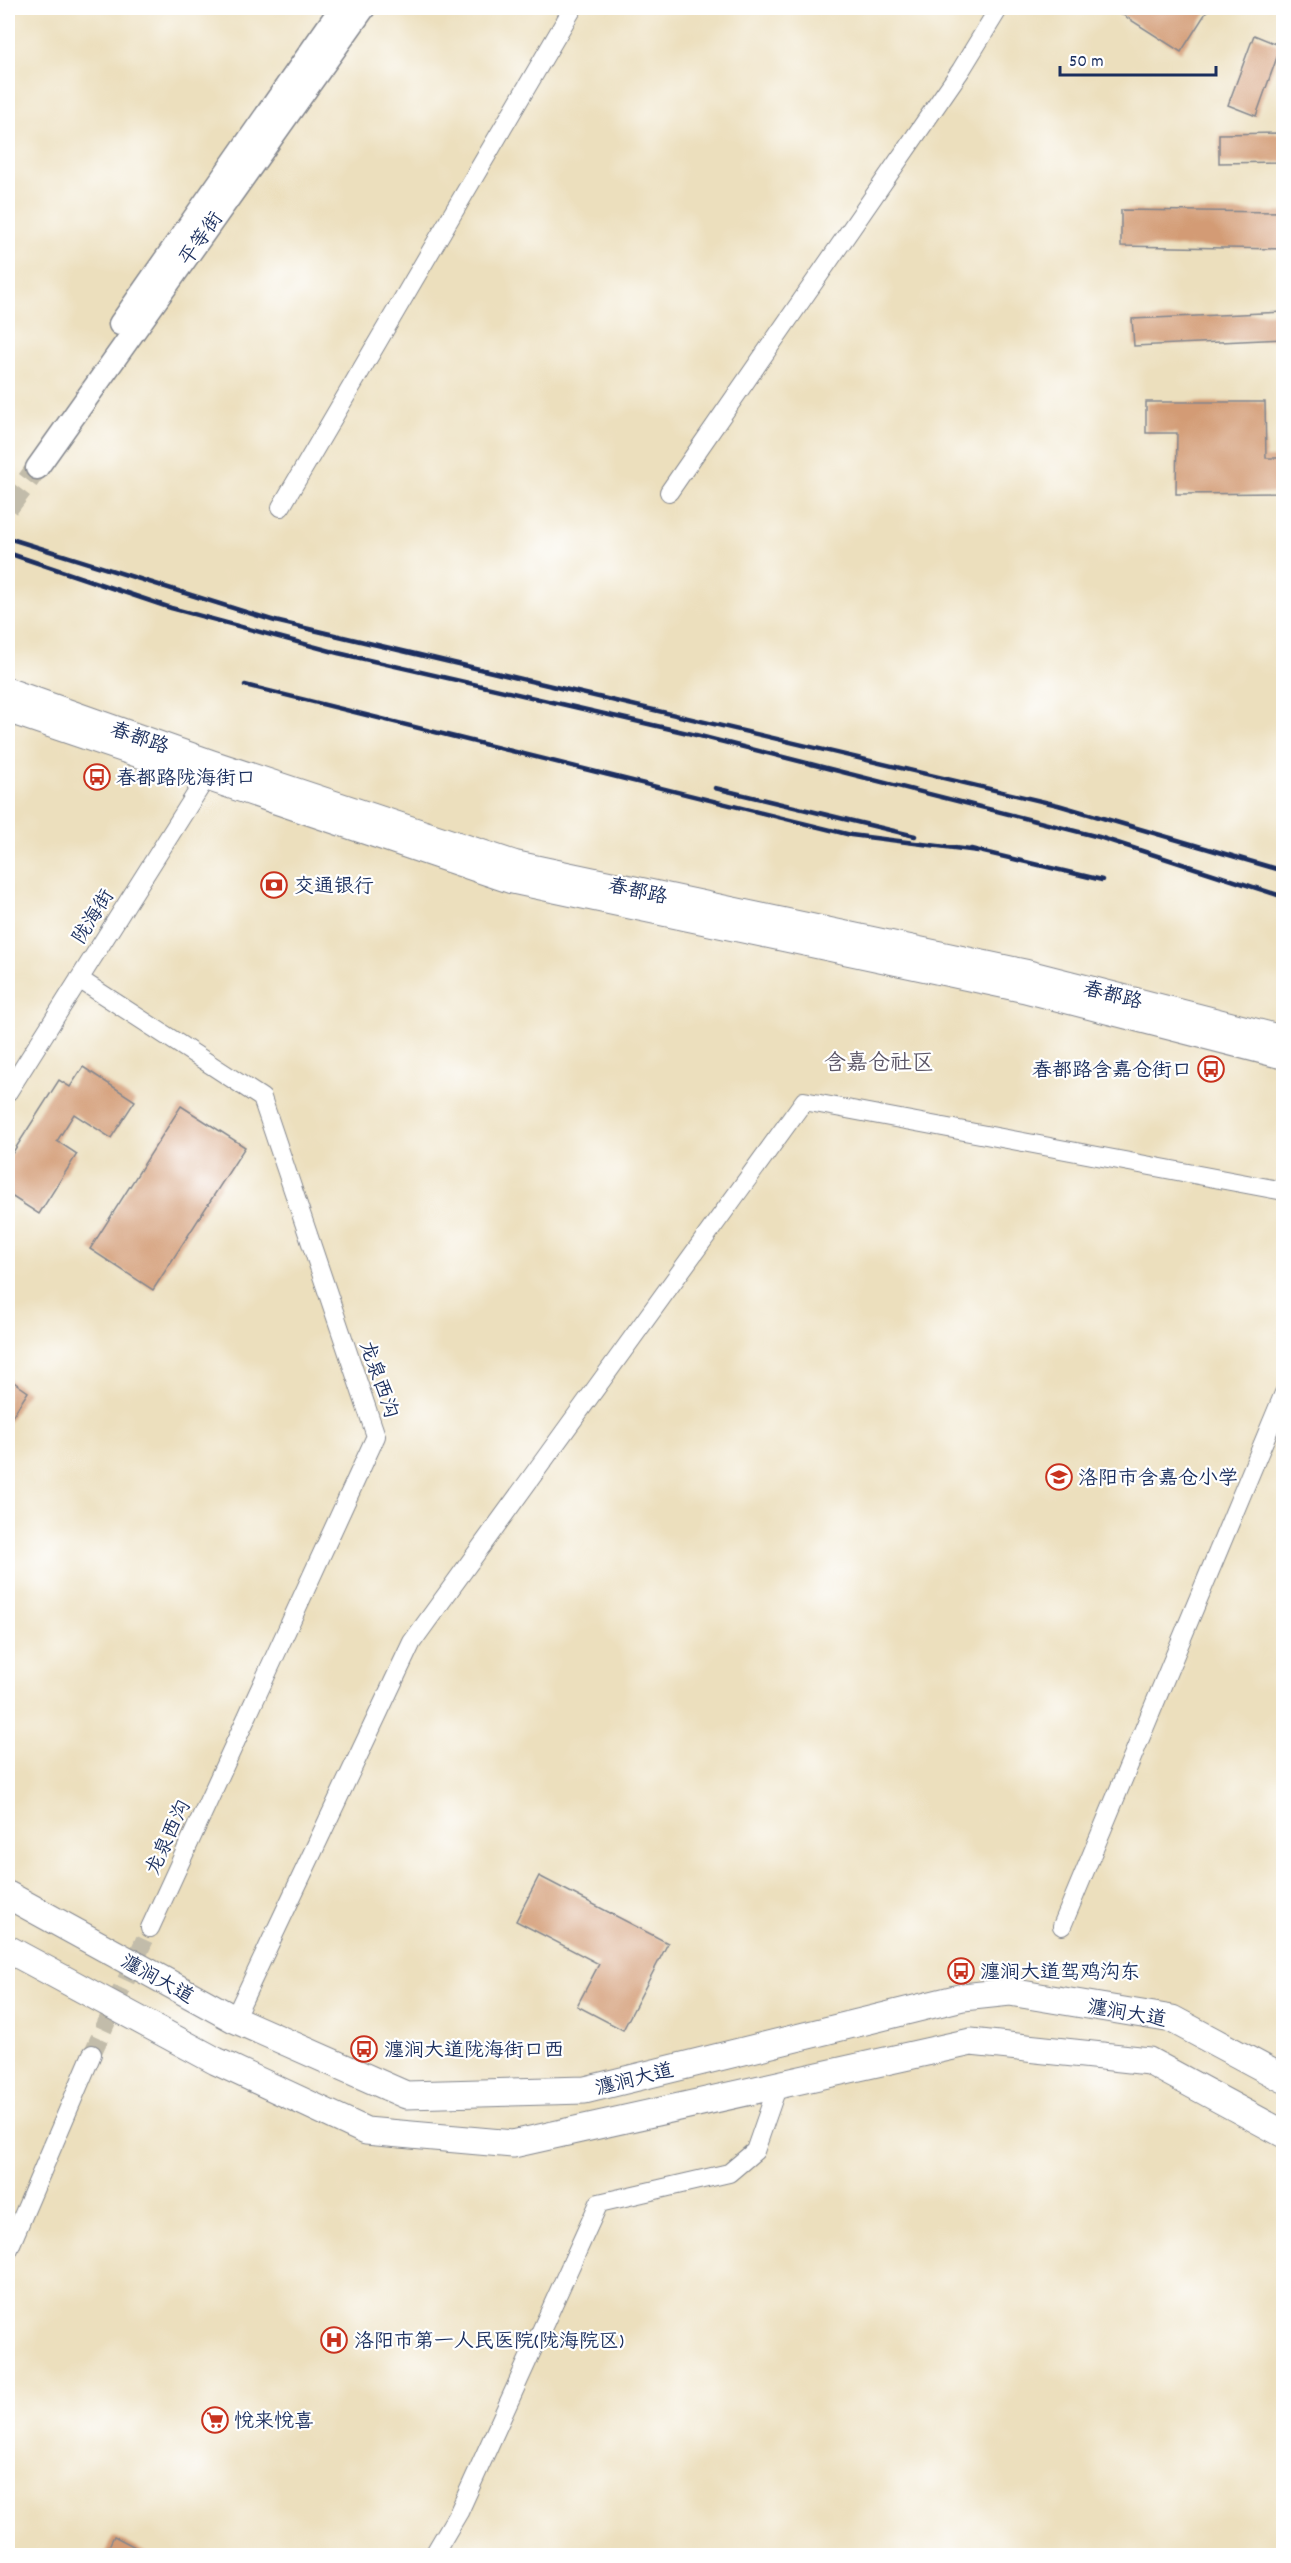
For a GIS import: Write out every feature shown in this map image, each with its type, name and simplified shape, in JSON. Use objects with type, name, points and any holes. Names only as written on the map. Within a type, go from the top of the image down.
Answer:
[{"type":"main road","name":"春都路","points":[[8,690],[208,770],[510,882],[1023,990],[1284,1057]]},
{"type":"main road","name":"春都路","points":[[8,711],[515,863],[1027,972],[1284,1038]]},
{"type":"main road","name":"瀍涧大道","points":[[8,1895],[234,2019],[406,2095],[585,2090],[963,1997],[1010,1992],[1172,2019],[1284,2079]]},
{"type":"main road","name":"瀍涧大道","points":[[8,1949],[216,2061],[366,2131],[513,2144],[971,2042],[1149,2061],[1284,2134]]},
{"type":"street","name":"平等街","points":[[341,8],[31,464],[364,8]]},
{"type":"street","points":[[281,507],[573,8]]},
{"type":"street","points":[[669,492],[961,70],[999,8]]},
{"type":"street","name":"陇海街","points":[[8,1092],[208,770]]},
{"type":"street","name":"龙泉西沟","points":[[79,978],[262,1098],[376,1436],[150,1928]]},
{"type":"street","points":[[234,2019],[412,1642],[804,1101],[1284,1191]]},
{"type":"street","points":[[1062,1926],[1284,1393]]},
{"type":"street","points":[[8,2251],[92,2054]]},
{"type":"street","points":[[434,2556],[459,2512],[599,2203],[729,2173],[755,2151],[778,2085]]},
{"type":"building","points":[[1112,8],[1209,8],[1181,52]]},
{"type":"building","points":[[1254,35],[1281,46],[1256,116],[1228,105]]},
{"type":"building","points":[[1284,133],[1284,162],[1219,163],[1219,134]]},
{"type":"building","points":[[1121,210],[1284,212],[1284,249],[1121,246]]},
{"type":"building","points":[[1284,312],[1284,339],[1134,346],[1132,319]]},
{"type":"building","points":[[1146,402],[1265,402],[1266,458],[1284,458],[1284,493],[1176,494],[1177,433],[1146,433]]},
{"type":"building","points":[[83,1067],[135,1101],[111,1138],[74,1114],[57,1141],[77,1154],[39,1214],[8,1194],[8,1160],[59,1080],[70,1087]]},
{"type":"building","points":[[181,1106],[245,1147],[153,1290],[90,1249]]},
{"type":"building","points":[[8,1378],[28,1392],[8,1423]]},
{"type":"building","points":[[539,1876],[668,1943],[623,2030],[577,2006],[599,1964],[516,1921]]},
{"type":"building","points":[[114,2536],[152,2556],[104,2556]]},
{"type":"tunnel","points":[[8,507],[37,468]]},
{"type":"tunnel","points":[[92,2054],[150,1928]]},
{"type":"railway","points":[[8,538],[275,621],[1058,805],[1284,871]]},
{"type":"railway","points":[[8,553],[171,608],[338,653],[692,734],[1099,837],[1284,897]]},
{"type":"railway","points":[[245,685],[851,835],[978,851]]},
{"type":"railway","points":[[715,788],[915,836]]},
{"type":"railway","points":[[971,849],[1102,880]]},
{"type":"place","name":"春都路陇海街口","points":[[97,777]]},
{"type":"place","name":"交通银行","points":[[274,885]]},
{"type":"place","name":"春都路含嘉仓街口","points":[[1211,1069]]},
{"type":"place","name":"洛阳市含嘉仓小学","points":[[1059,1477]]},
{"type":"place","name":"瀍涧大道驾鸡沟东","points":[[961,1971]]},
{"type":"place","name":"瀍涧大道陇海街口西","points":[[364,2049]]},
{"type":"place","name":"洛阳市第一人民医院(陇海院区)","points":[[334,2340]]},
{"type":"place","name":"悦来悦喜","points":[[215,2420]]},
{"type":"district","name":"含嘉仓社区","points":[[879,1061]]}]
